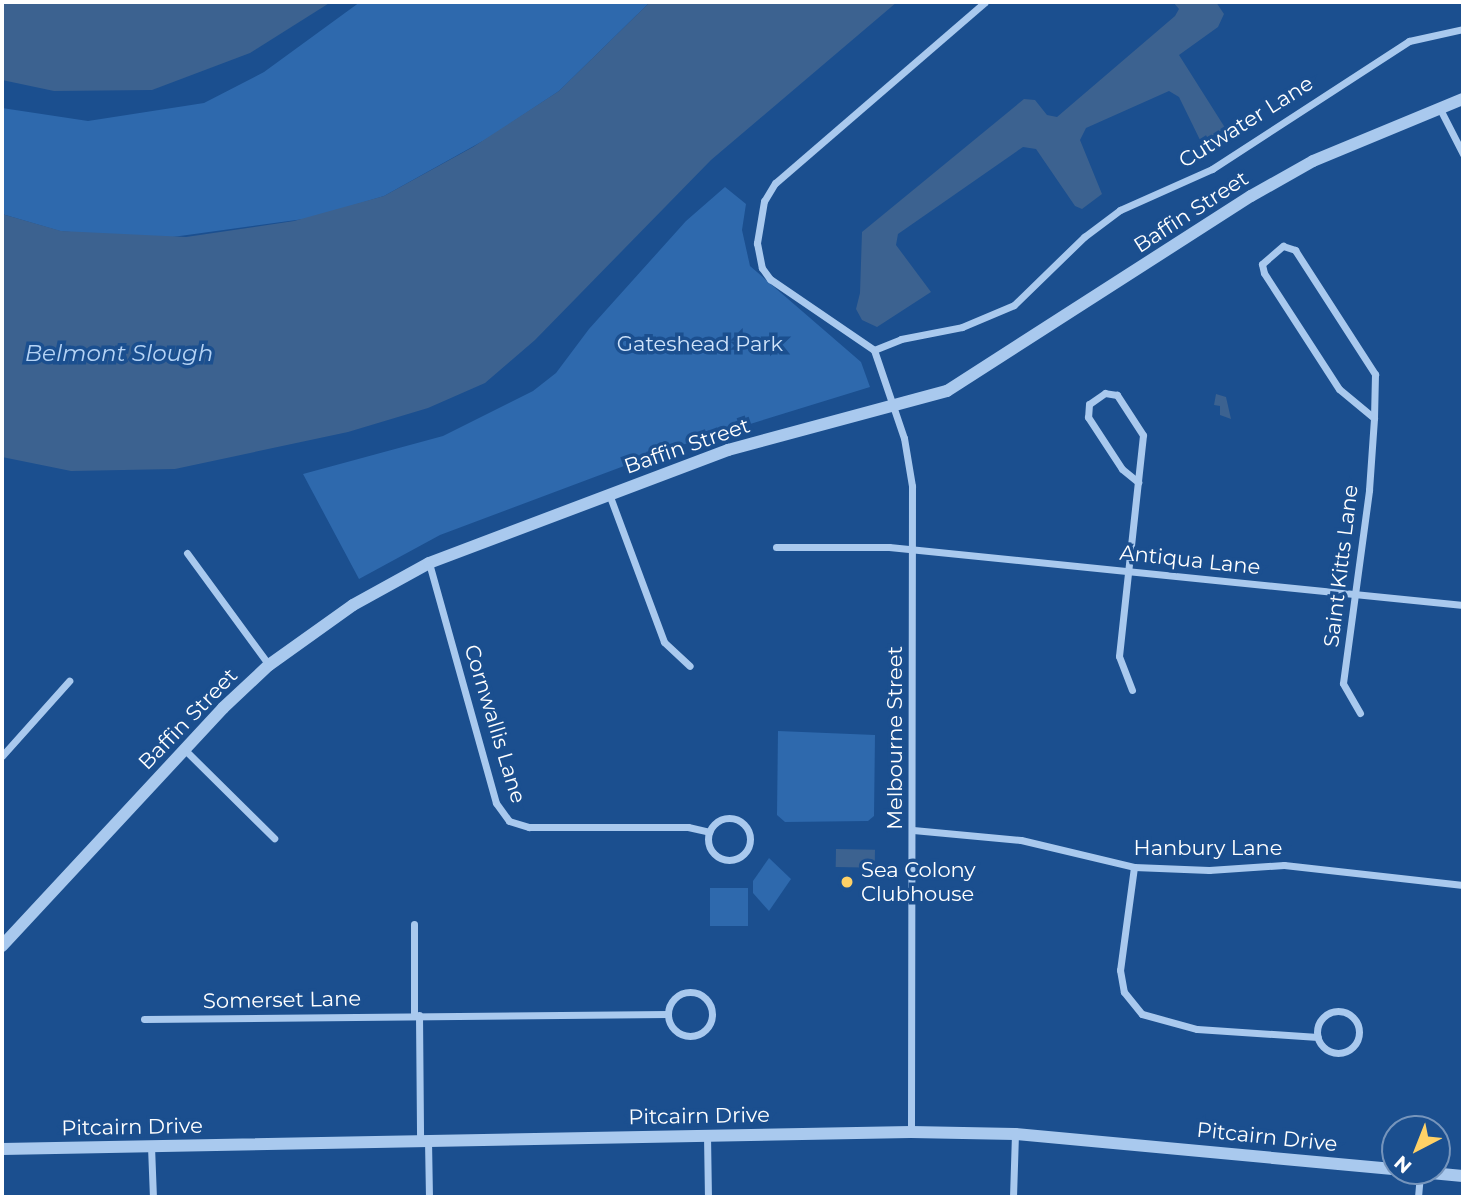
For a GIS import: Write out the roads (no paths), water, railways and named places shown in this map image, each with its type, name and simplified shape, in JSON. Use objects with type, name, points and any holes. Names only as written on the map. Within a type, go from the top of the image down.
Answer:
[{"type":"street","points":[[874,350],[770,279],[762,268],[757,243],[764,201],[775,183],[985,2]]},
{"type":"street","name":"Cutwater Lane","points":[[874,350],[901,339],[962,327],[1014,305],[1084,237],[1121,210],[1212,169],[1409,41],[1463,29]]},
{"type":"street","name":"Baffin Street","points":[[2,946],[183,749],[269,665],[353,605],[429,564],[609,493],[728,450],[924,400],[976,376],[1251,196],[1314,161],[1463,99]]},
{"type":"street","points":[[1440,108],[1463,154]]},
{"type":"street","name":"Saint Kitts Lane","points":[[1360,713],[1343,683],[1374,418],[1375,374],[1295,250],[1283,246],[1262,264],[1264,273],[1339,388],[1374,418]]},
{"type":"street","name":"Melbourne Street","points":[[874,350],[894,406],[912,486],[911,1132]]},
{"type":"street","points":[[1132,690],[1119,656],[1127,572],[1138,482],[1143,435],[1117,395],[1105,393],[1089,404],[1088,417],[1122,470],[1138,482]]},
{"type":"street","points":[[609,493],[664,642],[690,666]]},
{"type":"street","name":"Antiqua Lane","points":[[776,547],[913,550],[1463,605]]},
{"type":"street","points":[[187,553],[269,665]]},
{"type":"street","name":"Cornwallis Lane","points":[[429,564],[496,803],[509,821],[529,827],[688,827],[709,832]]},
{"type":"street","points":[[2,756],[69,681]]},
{"type":"street","points":[[183,749],[274,838]]},
{"type":"street","points":[[736,818],[750,833],[749,847],[739,858],[725,860],[709,845],[709,832],[717,821],[736,818]]},
{"type":"street","name":"Hanbury Lane","points":[[913,830],[1021,840],[1134,867],[1209,870],[1284,865],[1463,885]]},
{"type":"street","points":[[1134,867],[1120,970],[1125,992],[1142,1014],[1197,1029],[1318,1037],[1329,1051],[1342,1053],[1357,1040],[1359,1027],[1345,1012],[1331,1012],[1320,1021],[1318,1037]]},
{"type":"street","points":[[414,924],[429,1197]]},
{"type":"street","points":[[686,992],[706,999],[712,1012],[703,1032],[689,1037],[676,1031],[668,1014],[674,999],[686,992]]},
{"type":"street","name":"Somerset Lane","points":[[144,1019],[668,1014]]},
{"type":"street","name":"Pitcairn Drive","points":[[2,1149],[911,1132],[1015,1134],[1381,1168]]},
{"type":"street","points":[[1013,1197],[1015,1134]]},
{"type":"street","points":[[706,1135],[708,1197]]},
{"type":"street","points":[[151,1146],[153,1197]]},
{"type":"water","points":[[2,2],[331,2],[250,53],[152,90],[54,91],[2,80]]},
{"type":"water","name":"Belmont Slough","points":[[650,2],[897,2],[711,160],[535,340],[485,383],[428,408],[348,432],[175,469],[71,471],[2,457],[2,214],[61,231],[186,237],[294,221],[384,196],[473,147],[559,91]]},
{"type":"water","points":[[1173,2],[1216,2],[1224,14],[1218,27],[1179,55],[1229,134],[1213,146],[1202,144],[1179,97],[1169,91],[1086,128],[1080,140],[1102,194],[1082,209],[1075,206],[1036,149],[1023,147],[898,234],[896,245],[931,292],[877,327],[862,320],[856,309],[860,293],[862,232],[1024,99],[1035,100],[1047,115],[1057,117],[1175,16],[1179,9]]},
{"type":"water","points":[[1216,394],[1226,397],[1231,419],[1220,415],[1220,406],[1214,405]]},
{"type":"water","points":[[836,849],[875,850],[875,868],[836,867]]},
{"type":"place","name":"Sea Colony Clubhouse","points":[[847,882]]},
{"type":"park label","name":"Gateshead Park","points":[[700,344]]}]
